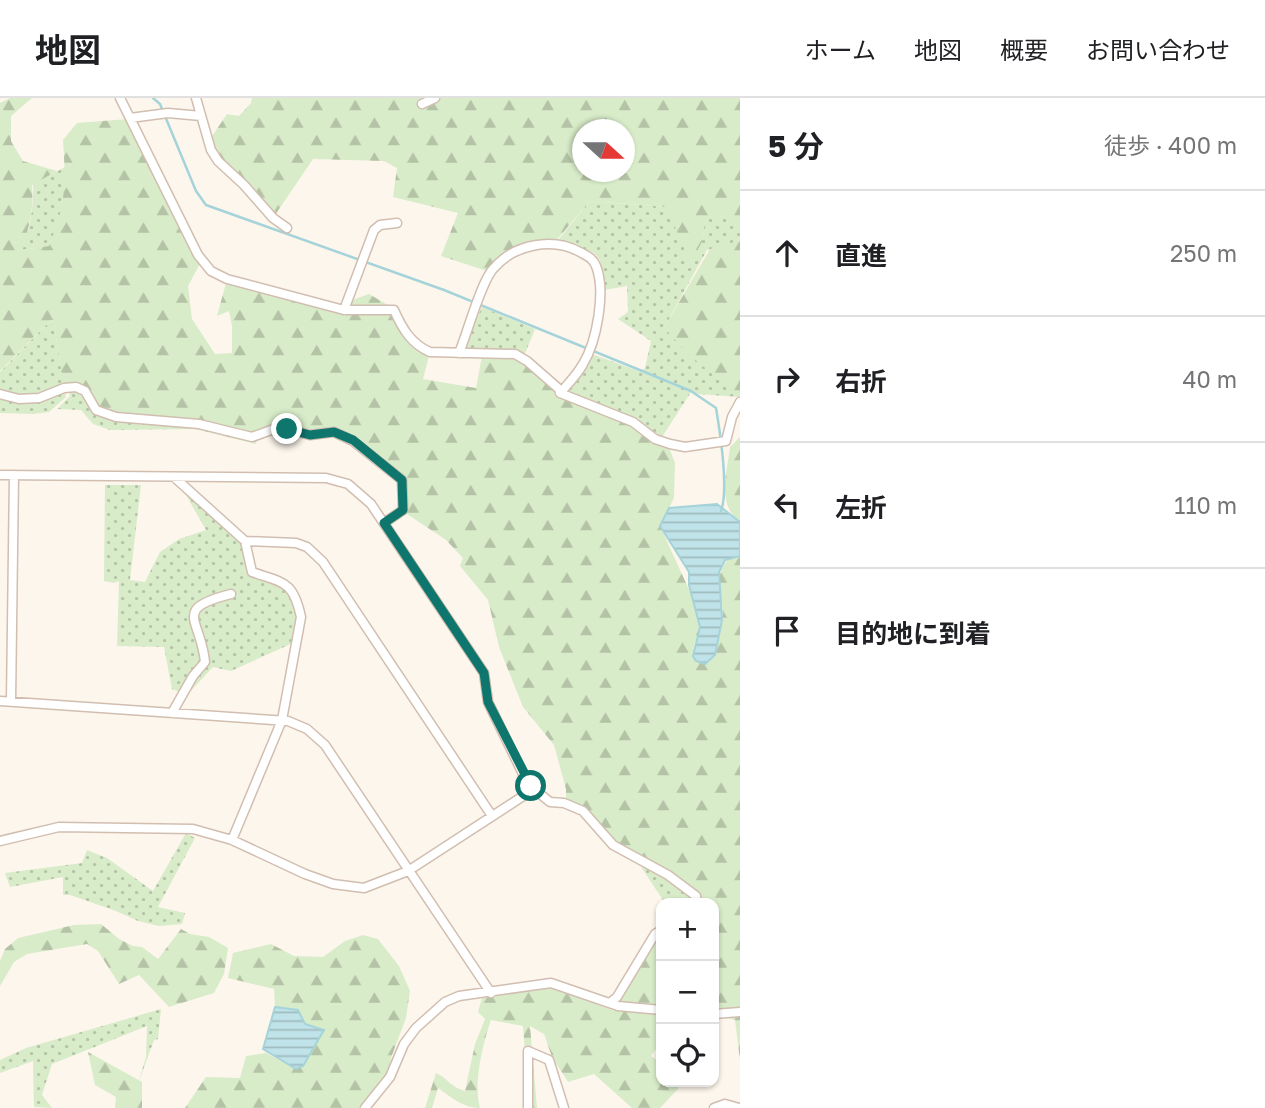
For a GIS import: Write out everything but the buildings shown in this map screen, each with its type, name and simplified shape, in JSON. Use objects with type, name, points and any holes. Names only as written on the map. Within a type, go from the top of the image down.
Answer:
[{"type":"street","points":[[120,98],[198,255],[211,271],[227,279],[344,310],[394,310],[401,326],[417,346],[430,352],[515,354],[527,361],[559,389],[560,393],[633,422],[655,439],[670,444],[685,447],[726,441],[732,417],[740,402]]},
{"type":"street","points":[[196,98],[211,150],[218,161],[273,218],[287,228]]},
{"type":"street","points":[[422,104],[435,98]]},
{"type":"street","points":[[130,118],[164,114],[201,116]]},
{"type":"street","points":[[344,310],[374,230],[380,225],[397,223]]},
{"type":"street","points":[[459,353],[492,269],[513,253],[533,245],[554,243],[575,250],[592,259],[597,268],[600,299],[594,341],[583,365],[560,393]]},
{"type":"street","points":[[0,394],[19,399],[39,398],[64,388],[76,387],[85,391],[96,410],[116,417],[199,424],[252,437],[274,429],[287,429],[310,435],[334,432],[353,440],[402,480],[403,510],[384,523]]},
{"type":"street","points":[[0,474],[337,480],[358,491],[371,504],[484,673],[488,702],[525,778],[534,789],[550,802],[564,803],[583,811],[613,845],[673,878],[696,898]]},
{"type":"street","points":[[11,701],[14,475]]},
{"type":"street","points":[[173,477],[244,541],[252,572],[274,578],[288,586],[297,600],[301,617],[282,720],[232,840]]},
{"type":"street","points":[[244,541],[296,543],[307,547],[323,562],[378,640],[492,816]]},
{"type":"street","points":[[172,713],[193,676],[205,662],[193,617],[196,608],[206,600],[231,594]]},
{"type":"street","points":[[0,701],[282,720],[307,729],[325,745],[491,993]]},
{"type":"street","points":[[0,841],[59,827],[193,830],[232,840],[305,874],[342,886],[364,888],[408,871],[534,789]]},
{"type":"street","points":[[610,1003],[617,997],[656,933]]},
{"type":"street","points":[[366,1108],[390,1077],[404,1044],[425,1019],[445,1002],[459,996],[551,983],[618,1006],[656,1010]]},
{"type":"street","points":[[719,1014],[740,1012]]},
{"type":"street","points":[[528,1108],[528,1051],[549,1060],[564,1108]]},
{"type":"street","points":[[714,1108],[725,1104],[739,1108]]},
{"type":"green space","points":[[10,98],[32,98],[11,116],[11,141],[23,161],[57,171],[32,185],[30,218],[22,250],[49,246],[55,231],[64,194],[63,140],[77,123],[128,119],[158,175],[172,191],[168,196],[202,260],[188,286],[192,319],[215,354],[232,353],[229,311],[217,316],[226,283],[344,309],[355,299],[369,294],[393,308],[401,326],[430,352],[423,379],[476,388],[482,356],[515,354],[560,393],[633,422],[668,445],[675,463],[674,498],[660,526],[696,605],[700,627],[693,649],[715,655],[723,611],[720,585],[722,569],[735,553],[740,556],[740,1060],[735,1020],[719,1016],[719,898],[692,898],[673,878],[609,841],[566,803],[566,789],[554,745],[523,707],[499,647],[488,600],[460,566],[463,558],[446,540],[404,511],[402,480],[365,456],[337,432],[310,435],[287,428],[252,437],[199,424],[105,415],[85,391],[64,388],[53,318],[0,371],[0,103]]},
{"type":"green space","points":[[252,98],[424,98],[427,101],[431,98],[740,98],[740,225],[724,217],[710,215],[704,223],[701,243],[689,259],[666,207],[590,201],[554,243],[533,245],[487,271],[441,256],[458,213],[393,197],[397,168],[384,161],[313,159],[273,218],[208,142],[227,114],[239,116],[251,103]]},
{"type":"green space","points":[[65,167],[66,188],[61,217],[49,246],[21,250],[31,218],[33,184]]},
{"type":"green space","points":[[590,201],[666,207],[704,235],[704,223],[709,214],[725,217],[740,225],[740,242],[707,250],[664,328],[740,394],[740,397],[691,392],[662,437],[640,422],[563,390],[592,354],[660,379],[642,370],[645,368],[651,341],[618,319],[628,312],[627,286],[604,290],[600,260],[594,253],[558,240]]},
{"type":"green space","points":[[738,241],[740,396],[689,355],[664,328],[710,249]]},
{"type":"green space","points":[[482,307],[535,329],[524,356],[461,349]]},
{"type":"green space","points":[[53,318],[66,397],[49,412],[0,413],[0,372]]},
{"type":"green space","points":[[68,388],[195,424],[257,438],[256,444],[195,429],[110,430],[93,424],[81,410],[57,409],[70,396]]},
{"type":"green space","points":[[740,437],[740,522],[728,506],[725,488],[730,447]]},
{"type":"green space","points":[[178,481],[245,541],[256,569],[291,592],[300,625],[297,641],[231,671],[213,667],[187,695],[172,689],[164,647],[117,646],[119,581],[104,581],[105,485],[141,485],[130,580],[145,582],[160,552],[179,539],[206,530]]},
{"type":"green space","points":[[186,833],[195,838],[158,907],[185,913],[182,924],[159,926],[138,921],[70,895],[63,895],[63,877],[10,887],[5,873],[82,863],[87,850],[107,858],[153,891]]},
{"type":"green space","points":[[641,867],[668,875],[692,898],[662,898]]},
{"type":"green space","points":[[101,924],[119,939],[142,947],[158,959],[181,929],[190,934],[209,937],[228,948],[224,974],[214,993],[169,1007],[139,975],[119,984],[98,951],[87,944],[27,954],[14,962],[0,986],[0,961],[5,949],[18,938],[74,925]]},
{"type":"green space","points":[[363,935],[378,939],[399,966],[410,991],[406,1018],[391,1058],[390,1077],[367,1108],[185,1108],[206,1077],[240,1078],[246,1056],[266,1053],[296,1069],[303,1066],[324,1031],[305,1024],[297,1010],[275,1007],[274,989],[228,978],[233,953],[271,944],[294,956],[323,957],[345,941]]},
{"type":"green space","points":[[656,937],[656,1049],[651,1056],[656,1060],[656,1087],[678,1087],[660,1108],[632,1108],[594,1074],[568,1082],[552,1057],[544,1034],[530,1026],[537,1108],[529,1108],[523,1026],[491,1020],[478,1076],[480,1108],[463,1104],[438,1088],[432,1108],[425,1108],[436,1073],[465,1091],[475,1044],[485,1019],[478,1012],[482,998],[552,988],[614,1011],[632,972]]},
{"type":"green space","points":[[161,1009],[158,1039],[154,1040],[138,1084],[146,1057],[147,1026],[52,1064],[42,1095],[52,1108],[34,1107],[33,1061],[0,1073],[0,1060],[26,1048]]},
{"type":"green space","points":[[88,1052],[142,1082],[142,1108],[115,1108],[116,1097],[95,1085]]},
{"type":"water","points":[[717,504],[740,522],[740,556],[725,560],[719,572],[722,620],[715,655],[705,664],[696,661],[693,656],[700,627],[689,585],[689,572],[660,526],[669,508]]},
{"type":"water","points":[[275,1007],[298,1010],[305,1024],[324,1030],[303,1066],[296,1069],[263,1049]]},
{"type":"waterway","points":[[153,98],[160,104],[196,191],[206,205],[444,290],[691,391],[716,408],[724,475],[721,511]]},
{"type":"route","points":[[287,429],[310,435],[334,432],[353,440],[402,480],[403,510],[384,523],[484,673],[488,702],[531,786]]}]
